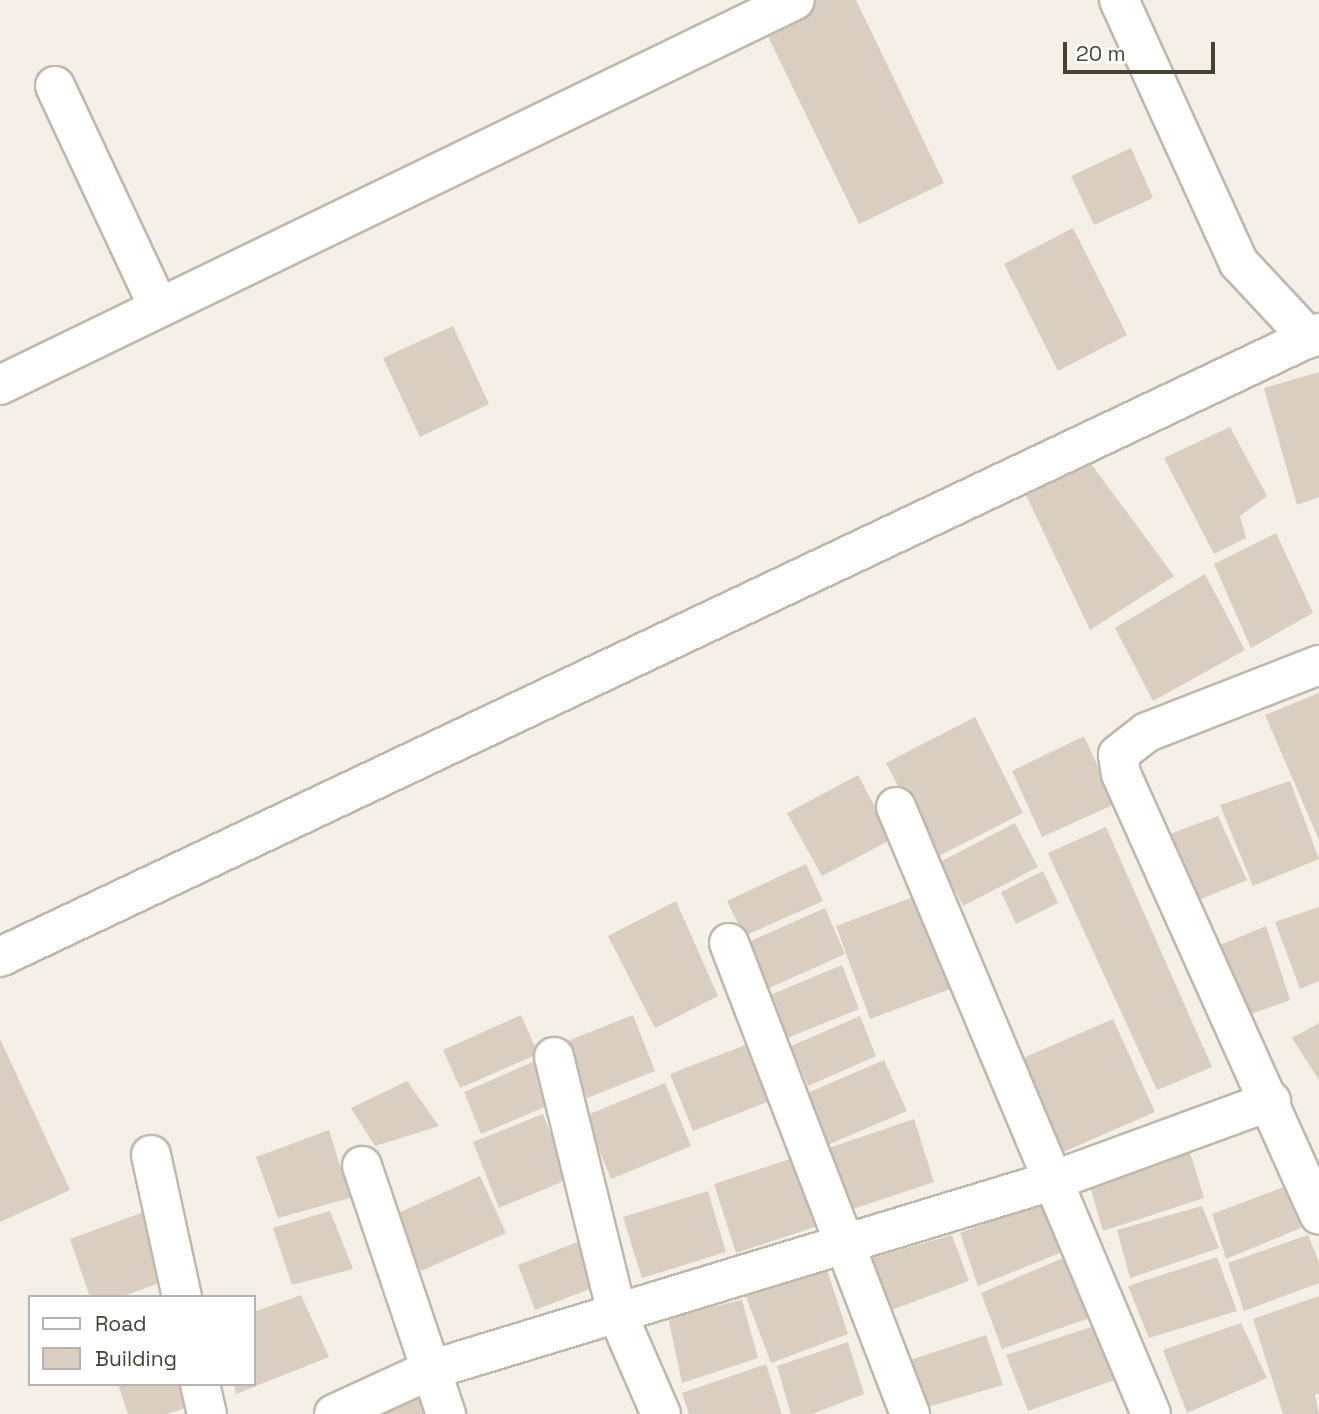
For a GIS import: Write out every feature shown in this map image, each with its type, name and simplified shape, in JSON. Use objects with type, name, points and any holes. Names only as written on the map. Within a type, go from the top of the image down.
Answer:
[{"type":"street","points":[[0,385],[794,0]]},
{"type":"street","points":[[0,957],[1314,336],[1239,263],[1119,0]]},
{"type":"street","points":[[55,86],[159,308]]},
{"type":"street","points":[[1319,665],[1310,665],[1147,732],[1118,755],[1121,774],[1271,1101],[1319,1215]]},
{"type":"street","points":[[896,807],[1055,1180],[1151,1414]]},
{"type":"street","points":[[729,943],[848,1243],[910,1414]]},
{"type":"street","points":[[554,1057],[617,1313],[661,1414]]},
{"type":"street","points":[[334,1414],[430,1370],[1055,1180],[1271,1101]]},
{"type":"street","points":[[151,1155],[182,1295]]},
{"type":"street","points":[[362,1166],[446,1414]]},
{"type":"street","points":[[200,1386],[207,1414]]},
{"type":"building","points":[[816,0],[856,0],[944,183],[859,224],[763,26]]},
{"type":"building","points":[[1131,148],[1153,198],[1094,225],[1071,176]]},
{"type":"building","points":[[1073,228],[1127,335],[1058,371],[1004,264]]},
{"type":"building","points":[[453,326],[489,404],[420,437],[383,358]]},
{"type":"building","points":[[1319,372],[1319,497],[1297,505],[1264,388]]},
{"type":"building","points":[[1230,427],[1267,496],[1240,516],[1246,538],[1214,554],[1164,458]]},
{"type":"building","points":[[1089,461],[1174,576],[1090,630],[1026,495]]},
{"type":"building","points":[[1276,533],[1313,613],[1251,648],[1214,564]]},
{"type":"building","points":[[1205,574],[1245,650],[1153,701],[1115,628]]},
{"type":"building","points":[[1319,693],[1319,840],[1265,715]]},
{"type":"building","points":[[975,717],[1023,813],[935,858],[886,763]]},
{"type":"building","points":[[1084,736],[1115,804],[1042,837],[1012,771]]},
{"type":"building","points":[[858,775],[892,839],[822,876],[787,813]]},
{"type":"building","points":[[1290,781],[1319,859],[1253,886],[1220,805]]},
{"type":"building","points":[[1218,816],[1247,880],[1194,902],[1167,835]]},
{"type":"building","points":[[1015,823],[1038,867],[963,906],[940,862]]},
{"type":"building","points":[[1106,827],[1212,1067],[1157,1090],[1048,853]]},
{"type":"building","points":[[806,864],[823,901],[744,936],[727,901]]},
{"type":"building","points":[[1043,871],[1058,903],[1016,924],[1001,892]]},
{"type":"building","points":[[916,896],[950,989],[870,1019],[836,926]]},
{"type":"building","points":[[676,901],[718,996],[655,1028],[608,936]]},
{"type":"building","points":[[1319,907],[1319,981],[1300,989],[1275,922]]},
{"type":"building","points":[[825,908],[845,954],[765,990],[744,944]]},
{"type":"building","points":[[1266,926],[1290,1000],[1243,1017],[1220,945]]},
{"type":"building","points":[[842,965],[859,1009],[787,1038],[770,995]]},
{"type":"building","points":[[521,1015],[538,1054],[460,1088],[443,1050]]},
{"type":"building","points":[[633,1015],[655,1071],[587,1098],[565,1042]]},
{"type":"building","points":[[860,1016],[876,1056],[808,1086],[791,1046]]},
{"type":"building","points":[[1113,1019],[1155,1112],[1061,1153],[1021,1059]]},
{"type":"building","points":[[1319,1023],[1319,1080],[1292,1038]]},
{"type":"building","points":[[0,1039],[70,1190],[0,1222]]},
{"type":"building","points":[[748,1044],[770,1101],[693,1131],[670,1074]]},
{"type":"building","points":[[884,1060],[907,1111],[818,1149],[796,1098]]},
{"type":"building","points":[[535,1061],[554,1103],[481,1134],[464,1092]]},
{"type":"building","points":[[407,1081],[439,1126],[375,1146],[351,1108]]},
{"type":"building","points":[[665,1083],[691,1146],[611,1179],[585,1116]]},
{"type":"building","points":[[543,1114],[569,1179],[499,1208],[473,1142]]},
{"type":"building","points":[[914,1119],[934,1182],[847,1211],[826,1149]]},
{"type":"building","points":[[329,1130],[350,1198],[278,1218],[256,1157]]},
{"type":"building","points":[[1189,1149],[1204,1198],[1103,1231],[1089,1183]]},
{"type":"building","points":[[799,1156],[821,1225],[736,1253],[714,1184]]},
{"type":"building","points":[[480,1176],[506,1233],[421,1271],[396,1214]]},
{"type":"building","points":[[1284,1187],[1301,1228],[1226,1259],[1212,1214]]},
{"type":"building","points":[[708,1191],[726,1252],[642,1278],[623,1217]]},
{"type":"building","points":[[1052,1199],[1072,1248],[978,1286],[960,1233]]},
{"type":"building","points":[[1202,1206],[1219,1248],[1130,1278],[1117,1230]]},
{"type":"building","points":[[330,1211],[353,1269],[292,1285],[273,1228]]},
{"type":"building","points":[[144,1212],[167,1280],[126,1295],[89,1295],[70,1239]]},
{"type":"building","points":[[952,1235],[969,1281],[889,1311],[865,1260]]},
{"type":"building","points":[[1308,1235],[1319,1262],[1319,1283],[1244,1311],[1228,1263]]},
{"type":"building","points":[[588,1238],[606,1283],[535,1310],[518,1265]]},
{"type":"building","points":[[1070,1255],[1095,1316],[1002,1349],[981,1293]]},
{"type":"building","points":[[1217,1257],[1237,1311],[1149,1338],[1128,1286]]},
{"type":"building","points":[[827,1270],[848,1334],[771,1363],[745,1294]]},
{"type":"building","points":[[301,1295],[329,1357],[236,1394],[234,1386],[256,1386],[256,1311]]},
{"type":"building","points":[[1319,1296],[1319,1393],[1315,1395],[1319,1414],[1283,1414],[1253,1319]]},
{"type":"building","points":[[742,1300],[758,1358],[682,1383],[668,1317]]},
{"type":"building","points":[[1241,1323],[1267,1378],[1187,1413],[1163,1350]]},
{"type":"building","points":[[1100,1324],[1120,1378],[1028,1411],[1006,1355]]},
{"type":"building","points":[[986,1335],[1003,1385],[914,1411],[898,1364]]},
{"type":"building","points":[[848,1342],[864,1394],[812,1414],[791,1414],[777,1366]]},
{"type":"building","points":[[766,1364],[782,1414],[689,1414],[682,1393]]},
{"type":"building","points":[[119,1386],[192,1386],[198,1404],[167,1414],[128,1414]]},
{"type":"building","points":[[419,1399],[423,1414],[368,1414],[368,1413]]}]
